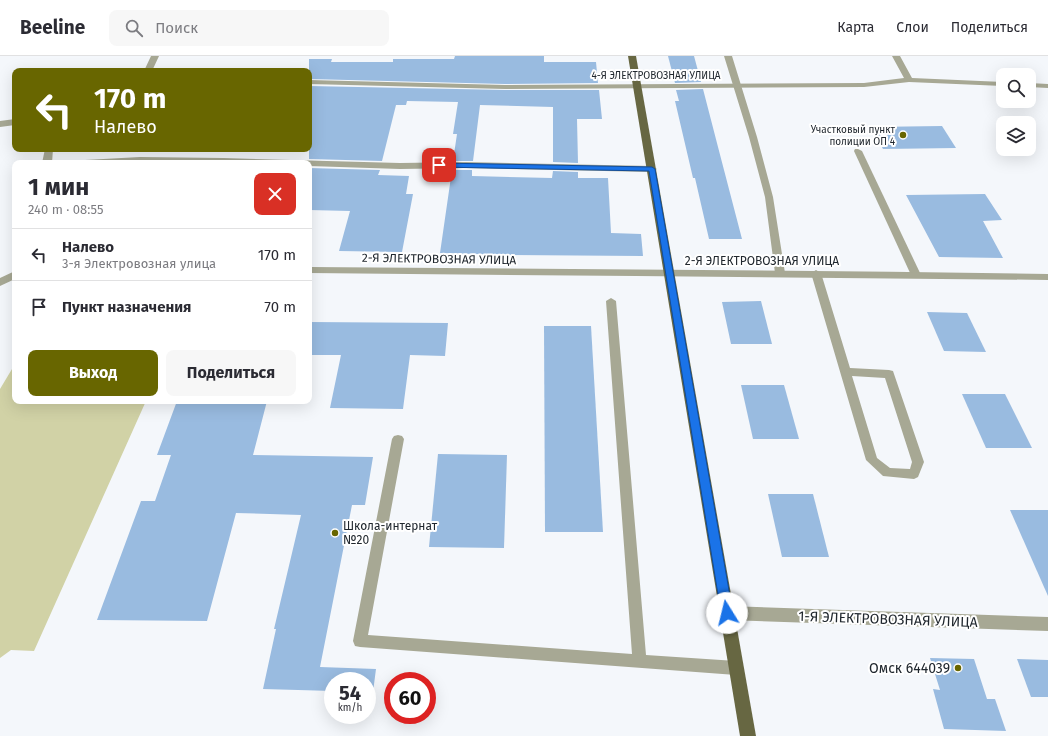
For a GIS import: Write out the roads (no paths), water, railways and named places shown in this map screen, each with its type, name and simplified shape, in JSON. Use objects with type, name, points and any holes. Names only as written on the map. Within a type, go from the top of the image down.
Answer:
[{"type":"main road","points":[[632,56],[748,736]]},
{"type":"street","points":[[149,68],[155,56]]},
{"type":"street","points":[[896,56],[909,80]]},
{"type":"street","name":"4-Я ЭЛЕКТРОВОЗНАЯ УЛИЦА","points":[[312,82],[505,87],[864,85],[909,80],[996,84]]},
{"type":"street","points":[[1036,85],[1048,86]]},
{"type":"street","points":[[0,124],[12,122]]},
{"type":"street","points":[[116,160],[217,160]]},
{"type":"street","points":[[312,163],[400,166],[466,165],[652,169]]},
{"type":"street","name":"2-Я ЭЛЕКТРОВОЗНАЯ УЛИЦА","points":[[312,270],[670,274],[816,273],[1048,277]]},
{"type":"street","points":[[1,281],[12,276]]},
{"type":"street","name":"1-Я ЭЛЕКТРОВОЗНАЯ УЛИЦА","points":[[727,613],[1048,624]]},
{"type":"lane","points":[[728,56],[769,197],[780,273]]},
{"type":"lane","points":[[858,151],[916,275]]},
{"type":"lane","points":[[816,273],[872,460],[887,473],[914,474],[918,462],[889,374],[846,372]]},
{"type":"lane","points":[[611,301],[640,662]]},
{"type":"lane","points":[[398,439],[360,641],[736,668]]},
{"type":"place","name":"Участковый пункт полиции ОП 4","points":[[903,135]]},
{"type":"place","name":"Школа-интернат №20","points":[[335,533]]},
{"type":"place","name":"Омск 644039","points":[[958,668]]}]
